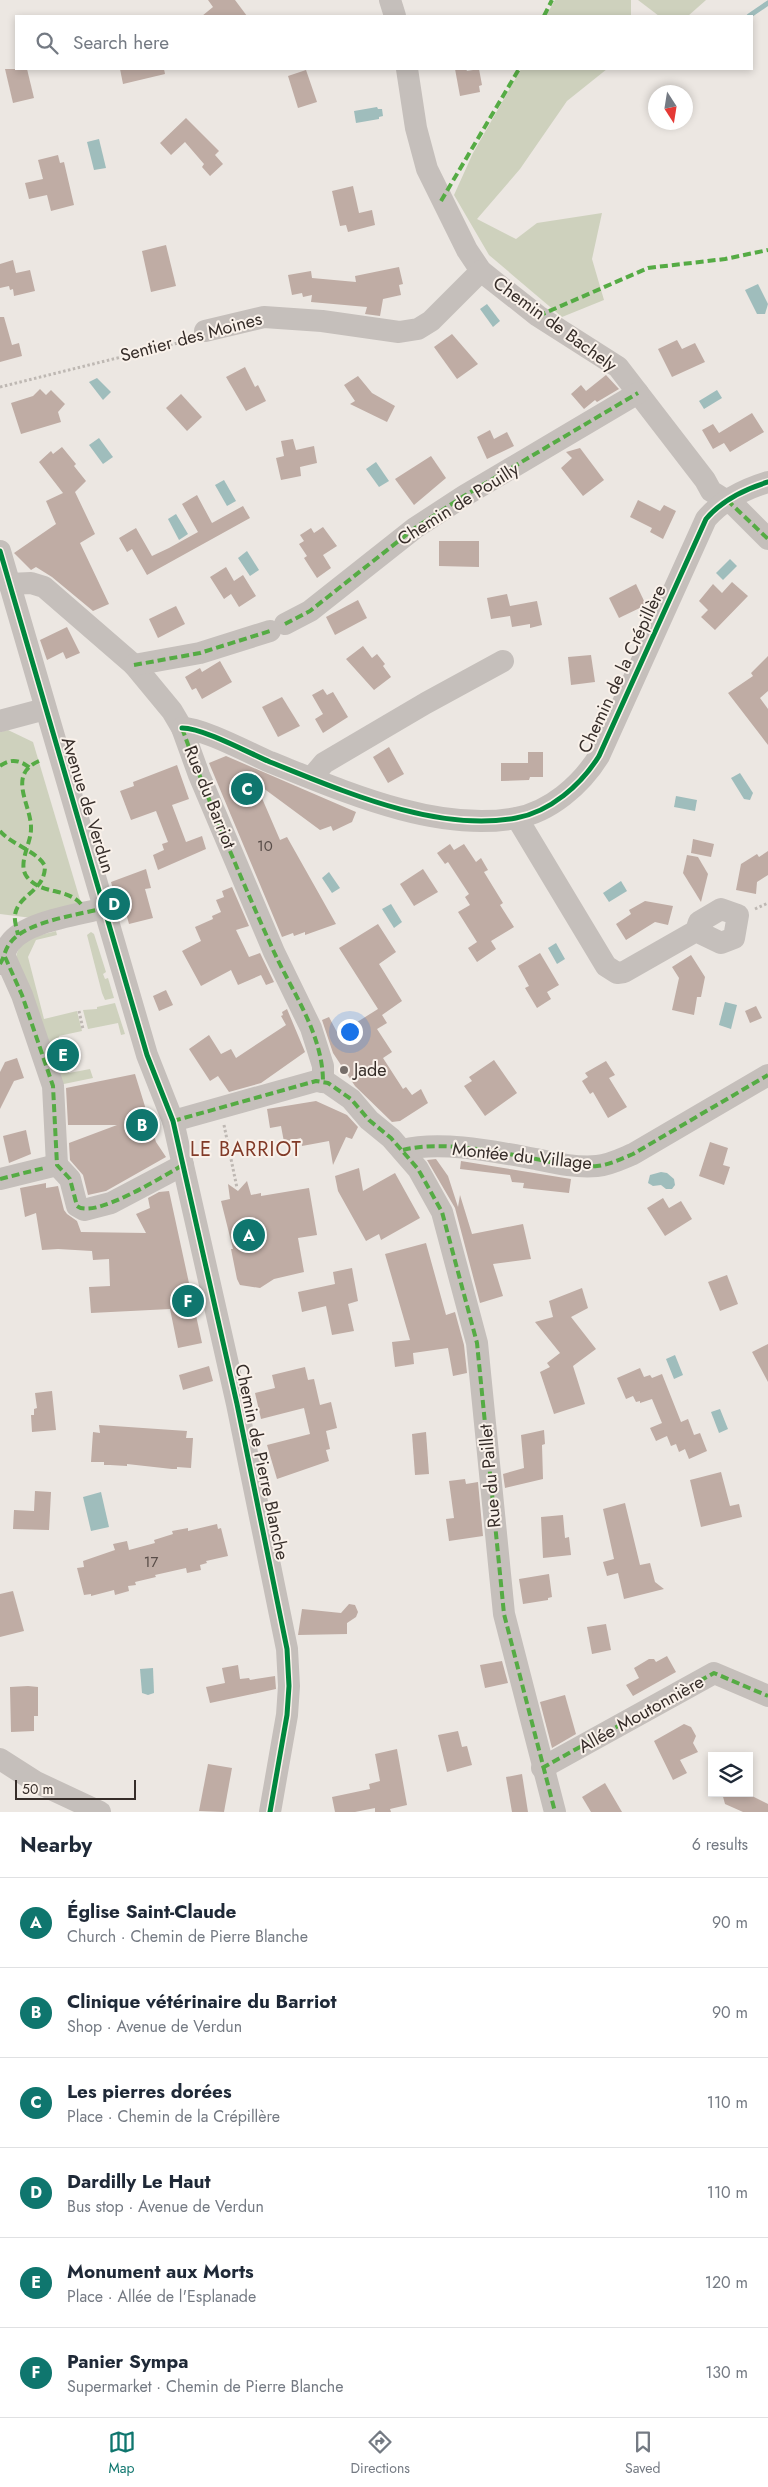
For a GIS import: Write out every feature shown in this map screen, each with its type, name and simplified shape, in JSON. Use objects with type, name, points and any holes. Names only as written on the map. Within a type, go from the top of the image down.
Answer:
[{"type":"street","points":[[390,0],[395,15]]},
{"type":"street","name":"Chemin de Bachely","points":[[407,70],[416,128],[426,169],[467,250],[481,271],[538,316],[604,356],[618,367],[705,480],[711,491],[727,500]]},
{"type":"street","name":"Sentier des Moines","points":[[206,332],[264,317],[322,321],[399,332],[418,329],[431,321],[481,271]]},
{"type":"street","name":"Chemin de Pouilly","points":[[134,665],[200,654],[277,628],[310,611],[415,528],[638,393]]},
{"type":"street","name":"Chemin de la Crépillère","points":[[182,728],[200,730],[270,762],[372,800],[422,814],[477,820],[517,818],[541,809],[564,795],[594,763],[671,601],[696,538],[711,514],[727,500],[768,482]]},
{"type":"street","points":[[727,500],[768,539]]},
{"type":"street","name":"Avenue de Verdun","points":[[0,551],[147,1055],[173,1121]]},
{"type":"street","name":"Rue du Barriot","points":[[9,584],[31,583],[44,587],[134,665],[167,705],[182,728],[199,775],[274,952],[311,1028],[323,1066],[323,1082]]},
{"type":"street","points":[[312,777],[324,763],[426,703],[503,661]]},
{"type":"street","points":[[0,722],[45,709]]},
{"type":"street","points":[[517,818],[606,966],[617,973],[624,972],[696,931]]},
{"type":"street","points":[[51,1166],[52,1086],[22,996],[2,961],[8,944],[18,935],[42,924],[104,908]]},
{"type":"street","name":"Montée du Village","points":[[403,1150],[413,1147],[467,1149],[568,1165],[597,1166],[615,1162],[633,1154],[768,1075]]},
{"type":"street","points":[[173,1121],[316,1082],[323,1082]]},
{"type":"street","name":"Rue du Paillet","points":[[323,1082],[351,1099],[369,1120],[403,1150],[418,1169],[442,1212],[477,1343],[504,1614],[542,1768],[555,1812]]},
{"type":"street","name":"Chemin de Pierre Blanche","points":[[173,1121],[237,1404],[287,1649],[290,1686],[287,1715],[270,1812]]},
{"type":"street","points":[[0,1179],[51,1166],[70,1179],[77,1206],[84,1210],[111,1203],[184,1165]]},
{"type":"street","name":"Allée Moutonnière","points":[[542,1768],[714,1673],[768,1696]]},
{"type":"street","points":[[0,1759],[36,1782],[100,1812]]},
{"type":"path","points":[[79,1012],[83,1029]]},
{"type":"path","points":[[224,1122],[237,1188]]},
{"type":"green space","points":[[555,0],[631,0],[631,15],[547,15]]},
{"type":"green space","points":[[638,0],[706,0],[689,15],[658,15]]},
{"type":"green space","points":[[520,70],[606,70],[567,101],[520,169],[477,219],[516,239],[537,223],[602,213],[592,259],[604,300],[562,317],[489,255],[454,195],[473,153]]},
{"type":"green space","points":[[8,730],[33,742],[81,903],[32,918],[0,914],[0,732]]},
{"type":"green space","points":[[56,931],[57,935],[36,940],[28,957],[44,1019],[77,1011],[82,1031],[59,1036],[69,1073],[90,1069],[93,1078],[59,1085],[16,958],[18,951],[25,942],[37,936]]},
{"type":"green space","points":[[91,932],[94,934],[106,972],[103,974],[105,979],[108,978],[114,998],[105,1000],[102,993],[87,935]]},
{"type":"green space","points":[[115,1003],[125,1034],[121,1035],[118,1023],[88,1029],[83,1010],[97,1009],[97,1007]]},
{"type":"water","points":[[377,107],[382,109],[383,116],[379,117],[379,119],[356,123],[354,111]]},
{"type":"water","points":[[99,139],[106,168],[94,170],[87,142]]},
{"type":"water","points":[[758,284],[768,304],[765,314],[757,314],[745,290]]},
{"type":"water","points":[[487,304],[500,321],[493,327],[480,309]]},
{"type":"water","points":[[97,378],[111,392],[103,400],[89,382]]},
{"type":"water","points":[[717,390],[722,398],[704,409],[699,401]]},
{"type":"water","points":[[99,438],[113,457],[103,464],[89,445]]},
{"type":"water","points":[[376,462],[389,481],[379,487],[366,469]]},
{"type":"water","points":[[224,480],[236,501],[227,506],[215,485]]},
{"type":"water","points":[[176,514],[188,534],[179,540],[168,519]]},
{"type":"water","points":[[247,551],[259,570],[250,576],[238,558]]},
{"type":"water","points":[[730,559],[737,566],[723,580],[716,573]]},
{"type":"water","points":[[740,773],[753,793],[750,800],[744,799],[731,778]]},
{"type":"water","points":[[676,796],[697,800],[695,811],[674,807]]},
{"type":"water","points":[[329,872],[340,888],[332,893],[322,878]]},
{"type":"water","points":[[621,881],[627,891],[609,902],[603,893]]},
{"type":"water","points":[[391,904],[402,922],[394,928],[382,909]]},
{"type":"water","points":[[556,943],[565,959],[557,964],[548,948]]},
{"type":"water","points":[[725,1002],[737,1005],[731,1029],[719,1025]]},
{"type":"water","points":[[661,1172],[667,1173],[674,1179],[675,1185],[672,1189],[666,1189],[661,1185],[653,1186],[648,1183],[650,1175]]},
{"type":"water","points":[[675,1355],[683,1375],[674,1379],[666,1359]]},
{"type":"water","points":[[720,1409],[728,1429],[719,1433],[711,1412]]},
{"type":"water","points":[[101,1492],[109,1527],[91,1531],[83,1497]]},
{"type":"water","points":[[153,1668],[154,1693],[148,1695],[142,1693],[140,1669]]},
{"type":"building","points":[[208,0],[235,0],[246,15],[203,15],[213,7]]},
{"type":"building","points":[[5,69],[27,70],[34,98],[13,103]]},
{"type":"building","points":[[120,70],[164,70],[165,74],[123,84]]},
{"type":"building","points":[[306,70],[317,102],[298,108],[288,76]]},
{"type":"building","points":[[455,70],[479,70],[482,85],[479,86],[480,92],[460,96]]},
{"type":"building","points":[[186,118],[219,151],[215,155],[223,164],[210,176],[202,167],[204,164],[185,142],[171,155],[160,143]]},
{"type":"building","points":[[58,155],[60,163],[64,162],[74,205],[51,211],[47,195],[29,199],[25,183],[43,179],[38,160]]},
{"type":"building","points":[[353,186],[359,213],[372,210],[375,225],[348,232],[346,225],[340,226],[332,191]]},
{"type":"building","points":[[166,245],[176,286],[151,292],[142,251]]},
{"type":"building","points":[[13,260],[16,273],[30,270],[35,291],[14,296],[13,289],[10,290],[9,286],[0,288],[0,264]]},
{"type":"building","points":[[399,267],[403,284],[399,285],[401,295],[383,299],[380,316],[365,314],[367,307],[311,302],[312,295],[303,297],[302,293],[292,295],[288,275],[311,271],[312,278],[356,282],[355,276]]},
{"type":"building","points":[[0,317],[4,317],[12,345],[19,343],[22,356],[0,362]]},
{"type":"building","points":[[452,334],[478,364],[457,379],[434,347]]},
{"type":"building","points":[[677,340],[682,349],[695,343],[705,362],[672,377],[658,349]]},
{"type":"building","points":[[245,367],[255,387],[258,385],[266,401],[246,411],[226,377]]},
{"type":"building","points":[[606,375],[619,389],[597,402],[595,400],[584,409],[571,394],[581,385],[586,391]]},
{"type":"building","points":[[358,376],[372,393],[395,406],[387,422],[350,404],[355,401],[344,385]]},
{"type":"building","points":[[40,389],[46,395],[51,390],[65,404],[58,412],[61,422],[21,434],[11,403],[33,396]]},
{"type":"building","points":[[181,394],[202,417],[187,431],[166,408]]},
{"type":"building","points":[[752,413],[764,432],[730,452],[724,443],[713,449],[702,430],[713,424],[719,433]]},
{"type":"building","points":[[490,430],[494,439],[507,432],[514,446],[487,459],[477,437]]},
{"type":"building","points":[[293,439],[296,450],[314,446],[317,463],[300,467],[301,476],[281,480],[276,458],[284,456],[281,441]]},
{"type":"building","points":[[62,447],[76,464],[74,466],[86,481],[75,492],[95,534],[80,543],[109,604],[93,611],[52,577],[36,567],[31,570],[14,553],[56,524],[46,501],[63,493],[39,462],[51,451],[53,454]]},
{"type":"building","points":[[580,448],[604,480],[583,496],[561,468],[572,458],[566,452]]},
{"type":"building","points":[[431,456],[446,478],[414,505],[395,479]]},
{"type":"building","points":[[197,495],[212,523],[243,506],[250,518],[147,575],[132,549],[127,552],[119,538],[136,528],[152,556],[169,548],[198,532],[182,504]]},
{"type":"building","points":[[638,500],[660,511],[664,505],[676,511],[663,539],[650,532],[652,528],[630,517]]},
{"type":"building","points":[[323,527],[337,546],[323,555],[331,568],[317,578],[304,558],[307,556],[299,544],[304,541],[300,535],[311,528],[314,533]]},
{"type":"building","points":[[439,541],[479,541],[479,567],[439,566]]},
{"type":"building","points":[[226,567],[234,581],[243,575],[256,596],[239,607],[231,594],[224,599],[210,577]]},
{"type":"building","points":[[732,582],[748,596],[715,630],[701,617],[708,610],[699,601],[713,584],[722,593]]},
{"type":"building","points":[[636,584],[646,605],[619,618],[609,598]]},
{"type":"building","points":[[507,594],[510,606],[537,601],[542,625],[530,628],[530,624],[512,627],[510,616],[491,619],[487,598]]},
{"type":"building","points":[[358,600],[367,618],[335,635],[326,617]]},
{"type":"building","points":[[176,606],[185,624],[158,638],[149,619]]},
{"type":"building","points":[[67,627],[80,653],[66,659],[63,652],[47,660],[40,640]]},
{"type":"building","points":[[363,646],[372,658],[377,654],[385,664],[383,666],[391,677],[374,690],[346,659]]},
{"type":"building","points":[[591,655],[595,682],[571,685],[568,657]]},
{"type":"building","points":[[768,656],[768,691],[760,698],[768,709],[768,745],[728,693],[753,676],[751,673]]},
{"type":"building","points":[[220,661],[232,682],[202,699],[196,688],[192,690],[185,677],[200,668],[202,672]]},
{"type":"building","points":[[323,689],[327,695],[333,692],[348,717],[323,733],[315,719],[323,714],[312,695]]},
{"type":"building","points":[[282,697],[300,726],[278,737],[262,707]]},
{"type":"building","points":[[389,747],[404,774],[388,783],[373,757]]},
{"type":"building","points":[[528,752],[543,752],[543,777],[530,777],[529,780],[501,781],[501,763],[528,763]]},
{"type":"building","points":[[226,756],[356,812],[352,822],[333,831],[331,826],[320,830],[255,782],[280,840],[287,837],[336,924],[305,935],[305,932],[294,936],[293,933],[282,937],[209,763]]},
{"type":"building","points":[[177,765],[189,799],[172,805],[186,842],[202,836],[206,849],[158,870],[153,855],[164,850],[162,844],[168,842],[156,811],[131,820],[120,791],[134,786],[133,782]]},
{"type":"building","points":[[693,839],[714,844],[711,857],[691,853]]},
{"type":"building","points":[[450,844],[454,850],[464,844],[476,862],[481,858],[488,870],[484,872],[503,903],[500,905],[514,927],[491,941],[496,949],[477,962],[468,948],[477,942],[458,912],[470,905],[465,897],[469,894],[448,862],[445,864],[437,853]]},
{"type":"building","points":[[768,851],[768,875],[757,882],[756,894],[736,890],[741,864],[757,854],[759,857]]},
{"type":"building","points":[[687,855],[698,857],[708,874],[701,902],[683,873]]},
{"type":"building","points":[[146,869],[151,888],[145,889],[153,918],[129,924],[124,906],[118,908],[111,882]]},
{"type":"building","points":[[423,869],[438,892],[414,906],[400,884]]},
{"type":"building","points":[[232,887],[249,926],[236,930],[249,957],[260,953],[274,982],[266,985],[261,975],[238,985],[231,970],[201,986],[182,951],[201,941],[195,927],[213,919],[212,916],[221,912],[216,900],[224,897],[222,891]]},
{"type":"building","points":[[645,901],[673,906],[668,925],[655,922],[626,940],[616,924],[631,914],[629,910]]},
{"type":"building","points":[[378,924],[396,952],[379,964],[402,1001],[382,1015],[387,1023],[377,1029],[392,1052],[383,1058],[403,1089],[406,1087],[412,1095],[421,1089],[428,1103],[400,1121],[392,1122],[355,1086],[333,1053],[322,1020],[329,1017],[338,1034],[378,1009],[339,948]]},
{"type":"building","points":[[540,953],[559,985],[547,992],[551,999],[537,1008],[525,988],[529,986],[518,966]]},
{"type":"building","points":[[691,955],[705,977],[701,997],[697,997],[694,1015],[672,1010],[679,978],[672,967]]},
{"type":"building","points":[[166,990],[173,1005],[159,1011],[153,996]]},
{"type":"building","points":[[756,1006],[762,1018],[750,1023],[745,1011]]},
{"type":"building","points":[[287,1009],[305,1052],[261,1083],[229,1092],[218,1076],[210,1081],[189,1049],[209,1035],[221,1054],[231,1049],[236,1058],[286,1025],[281,1016],[283,1015],[282,1012]]},
{"type":"building","points":[[17,1058],[24,1078],[14,1081],[0,1109],[0,1072],[5,1062]]},
{"type":"building","points":[[494,1060],[517,1093],[485,1116],[464,1086],[472,1081],[469,1077]]},
{"type":"building","points":[[606,1061],[615,1075],[609,1078],[627,1107],[608,1118],[593,1092],[590,1094],[582,1081],[588,1077],[585,1073]]},
{"type":"building","points":[[135,1074],[156,1142],[166,1157],[106,1191],[88,1195],[83,1175],[70,1160],[69,1143],[117,1125],[68,1125],[66,1088]]},
{"type":"building","points":[[316,1101],[347,1115],[358,1127],[352,1139],[346,1137],[333,1165],[329,1141],[302,1146],[301,1138],[284,1142],[281,1126],[270,1128],[267,1109]]},
{"type":"building","points":[[26,1130],[31,1154],[9,1163],[3,1136]]},
{"type":"building","points":[[710,1142],[728,1148],[723,1165],[730,1167],[724,1185],[699,1176]]},
{"type":"building","points":[[436,1159],[448,1176],[458,1207],[460,1195],[472,1234],[523,1224],[531,1259],[493,1264],[503,1296],[480,1303],[455,1208],[427,1160]]},
{"type":"building","points":[[461,1161],[571,1179],[569,1193],[523,1188],[524,1183],[512,1182],[510,1175],[460,1169]]},
{"type":"building","points":[[359,1168],[363,1191],[395,1173],[420,1218],[381,1240],[379,1234],[366,1241],[338,1191],[335,1176]]},
{"type":"building","points":[[247,1181],[251,1195],[261,1193],[261,1196],[309,1188],[317,1235],[298,1238],[304,1272],[274,1279],[260,1288],[240,1285],[237,1279],[231,1249],[233,1249],[221,1201],[230,1199],[228,1184],[238,1191]]},
{"type":"building","points":[[46,1183],[46,1188],[58,1186],[64,1210],[77,1221],[81,1232],[146,1233],[136,1214],[150,1208],[148,1198],[159,1192],[169,1191],[202,1343],[178,1348],[170,1309],[91,1313],[89,1287],[110,1286],[109,1259],[93,1260],[92,1251],[42,1250],[36,1213],[25,1217],[20,1188]]},
{"type":"building","points":[[663,1198],[669,1208],[681,1201],[692,1219],[665,1236],[647,1208]]},
{"type":"building","points":[[426,1243],[446,1315],[455,1312],[464,1345],[467,1373],[453,1376],[448,1348],[413,1353],[414,1364],[395,1367],[392,1342],[410,1340],[385,1254]]},
{"type":"building","points":[[352,1268],[358,1301],[348,1304],[354,1331],[332,1335],[326,1306],[302,1312],[298,1292],[335,1284],[333,1272]]},
{"type":"building","points":[[727,1275],[738,1304],[720,1311],[708,1282]]},
{"type":"building","points":[[582,1288],[588,1308],[571,1317],[596,1349],[573,1366],[585,1404],[554,1414],[540,1372],[550,1367],[547,1363],[560,1353],[535,1322],[553,1317],[549,1301]]},
{"type":"building","points":[[768,1344],[768,1382],[752,1352]]},
{"type":"building","points":[[209,1366],[213,1381],[183,1390],[179,1375]]},
{"type":"building","points":[[305,1367],[308,1380],[314,1379],[320,1405],[331,1402],[337,1428],[326,1431],[330,1449],[326,1450],[329,1461],[277,1479],[267,1445],[310,1434],[304,1408],[261,1419],[255,1393],[275,1388],[272,1375]]},
{"type":"building","points":[[640,1368],[644,1377],[650,1375],[652,1378],[662,1374],[681,1422],[688,1419],[694,1435],[700,1433],[707,1451],[689,1459],[685,1449],[679,1452],[676,1444],[671,1446],[667,1436],[656,1441],[650,1428],[662,1423],[652,1399],[640,1403],[640,1401],[636,1402],[633,1396],[626,1399],[617,1378]]},
{"type":"building","points":[[52,1391],[56,1430],[32,1432],[31,1415],[34,1415],[34,1409],[37,1408],[35,1393]]},
{"type":"building","points":[[99,1425],[187,1431],[186,1438],[193,1438],[191,1468],[177,1467],[177,1469],[172,1469],[127,1464],[127,1466],[104,1465],[104,1462],[91,1462],[93,1432],[100,1433]]},
{"type":"building","points":[[544,1430],[545,1444],[542,1445],[543,1479],[505,1488],[503,1474],[524,1468],[521,1435]]},
{"type":"building","points":[[426,1432],[429,1474],[415,1475],[412,1434]]},
{"type":"building","points":[[721,1472],[730,1506],[739,1504],[742,1517],[701,1527],[690,1480]]},
{"type":"building","points":[[465,1479],[466,1484],[478,1482],[483,1536],[449,1541],[446,1519],[454,1518],[449,1481]]},
{"type":"building","points":[[35,1491],[51,1492],[49,1530],[13,1529],[14,1510],[34,1511]]},
{"type":"building","points":[[625,1503],[640,1565],[650,1563],[655,1582],[664,1589],[624,1599],[618,1573],[607,1576],[603,1562],[614,1559],[603,1509]]},
{"type":"building","points":[[563,1515],[565,1538],[569,1537],[571,1555],[543,1558],[541,1517]]},
{"type":"building","points":[[217,1524],[218,1529],[221,1528],[228,1556],[206,1561],[207,1563],[200,1565],[201,1570],[187,1573],[186,1568],[155,1575],[156,1577],[135,1582],[136,1585],[128,1586],[129,1591],[115,1595],[114,1590],[91,1596],[91,1594],[84,1595],[77,1568],[84,1567],[83,1561],[115,1550],[113,1544],[127,1541],[129,1550],[155,1543],[154,1540],[173,1534],[172,1531],[188,1528],[188,1531]]},
{"type":"building","points":[[549,1574],[552,1597],[548,1598],[548,1600],[523,1604],[519,1579]]},
{"type":"building","points":[[13,1591],[24,1631],[0,1637],[0,1594]]},
{"type":"building","points":[[349,1604],[355,1605],[358,1612],[356,1617],[347,1623],[347,1634],[298,1635],[302,1609],[341,1613]]},
{"type":"building","points":[[606,1624],[611,1650],[592,1654],[587,1627]]},
{"type":"building","points":[[667,1656],[676,1672],[633,1696],[626,1685],[639,1678],[634,1668],[649,1659],[654,1659],[656,1662]]},
{"type":"building","points":[[502,1661],[508,1683],[485,1688],[480,1665]]},
{"type":"building","points":[[238,1665],[240,1679],[249,1678],[250,1680],[275,1676],[276,1689],[210,1703],[206,1687],[225,1683],[222,1668]]},
{"type":"building","points":[[10,1687],[38,1687],[38,1716],[34,1716],[34,1731],[11,1732]]},
{"type":"building","points":[[565,1695],[576,1734],[552,1748],[540,1702]]},
{"type":"building","points":[[684,1724],[691,1727],[696,1736],[693,1743],[698,1752],[680,1760],[687,1773],[673,1780],[654,1741]]},
{"type":"building","points":[[458,1731],[462,1747],[467,1746],[472,1765],[447,1772],[438,1735]]},
{"type":"building","points":[[397,1749],[407,1805],[390,1809],[391,1812],[375,1812],[375,1808],[355,1812],[335,1812],[332,1797],[370,1789],[369,1784],[380,1781],[375,1754]]},
{"type":"building","points":[[208,1764],[232,1768],[224,1812],[199,1811]]},
{"type":"building","points":[[522,1774],[528,1812],[512,1812],[506,1777]]},
{"type":"building","points":[[605,1783],[622,1812],[591,1812],[582,1797]]},
{"type":"building","points":[[753,1796],[768,1804],[768,1812],[743,1812],[725,1804],[723,1797]]},
{"type":"waterway","points":[[750,15],[768,3]]},
{"type":"marked path","points":[[544,15],[552,0]]},
{"type":"marked path","points":[[441,201],[518,70]]},
{"type":"marked path","points":[[538,316],[648,268],[725,259],[768,250]]},
{"type":"marked path","points":[[285,624],[310,611],[415,528],[464,496],[638,393]]},
{"type":"marked path","points":[[727,500],[768,539]]},
{"type":"marked path","points":[[134,665],[200,653],[270,631]]},
{"type":"marked path","points":[[182,728],[214,813],[250,897],[274,952],[313,1031],[322,1065],[323,1082]]},
{"type":"marked path","points":[[0,766],[15,761],[23,763],[30,768]]},
{"type":"marked path","points":[[39,761],[29,767],[24,774],[22,783],[31,829],[23,866],[24,872],[33,883],[68,895],[81,904]]},
{"type":"marked path","points":[[0,831],[11,841],[36,856],[45,866],[41,882],[17,908],[15,922],[18,935]]},
{"type":"marked path","points":[[0,964],[10,943],[28,929],[54,920],[104,908]]},
{"type":"marked path","points":[[5,957],[22,995],[53,1086],[57,1165],[70,1179],[77,1206],[86,1209],[113,1202],[183,1165]]},
{"type":"marked path","points":[[403,1150],[434,1146],[469,1148],[573,1166],[602,1165],[615,1162],[633,1154],[768,1075]]},
{"type":"marked path","points":[[173,1121],[316,1081],[328,1083],[351,1099],[369,1120],[391,1138],[418,1169],[442,1212],[477,1343],[504,1614],[555,1812]]},
{"type":"marked path","points":[[0,1179],[44,1168]]},
{"type":"marked path","points":[[542,1768],[714,1673],[768,1696]]},
{"type":"cycle path","points":[[182,728],[214,736],[270,762],[328,785],[423,815],[454,820],[486,821],[516,818],[541,810],[564,796],[574,787],[599,756],[706,519],[719,506],[734,496],[768,482]]},
{"type":"cycle path","points":[[0,551],[147,1055],[173,1121],[237,1404],[287,1649],[289,1686],[287,1715],[270,1812]]},
{"type":"place","name":"Les pierres dorées","points":[[247,789]]},
{"type":"place","name":"Dardilly Le Haut","points":[[114,904]]},
{"type":"place","name":"Monument aux Morts","points":[[63,1055]]},
{"type":"place","name":"Jade","points":[[344,1070]]},
{"type":"place","name":"Clinique vétérinaire du Barriot","points":[[142,1125]]},
{"type":"place","name":"Église Saint-Claude","points":[[249,1235]]},
{"type":"place","name":"Panier Sympa","points":[[188,1301]]},
{"type":"district","name":"LE BARRIOT","points":[[246,1149]]}]
